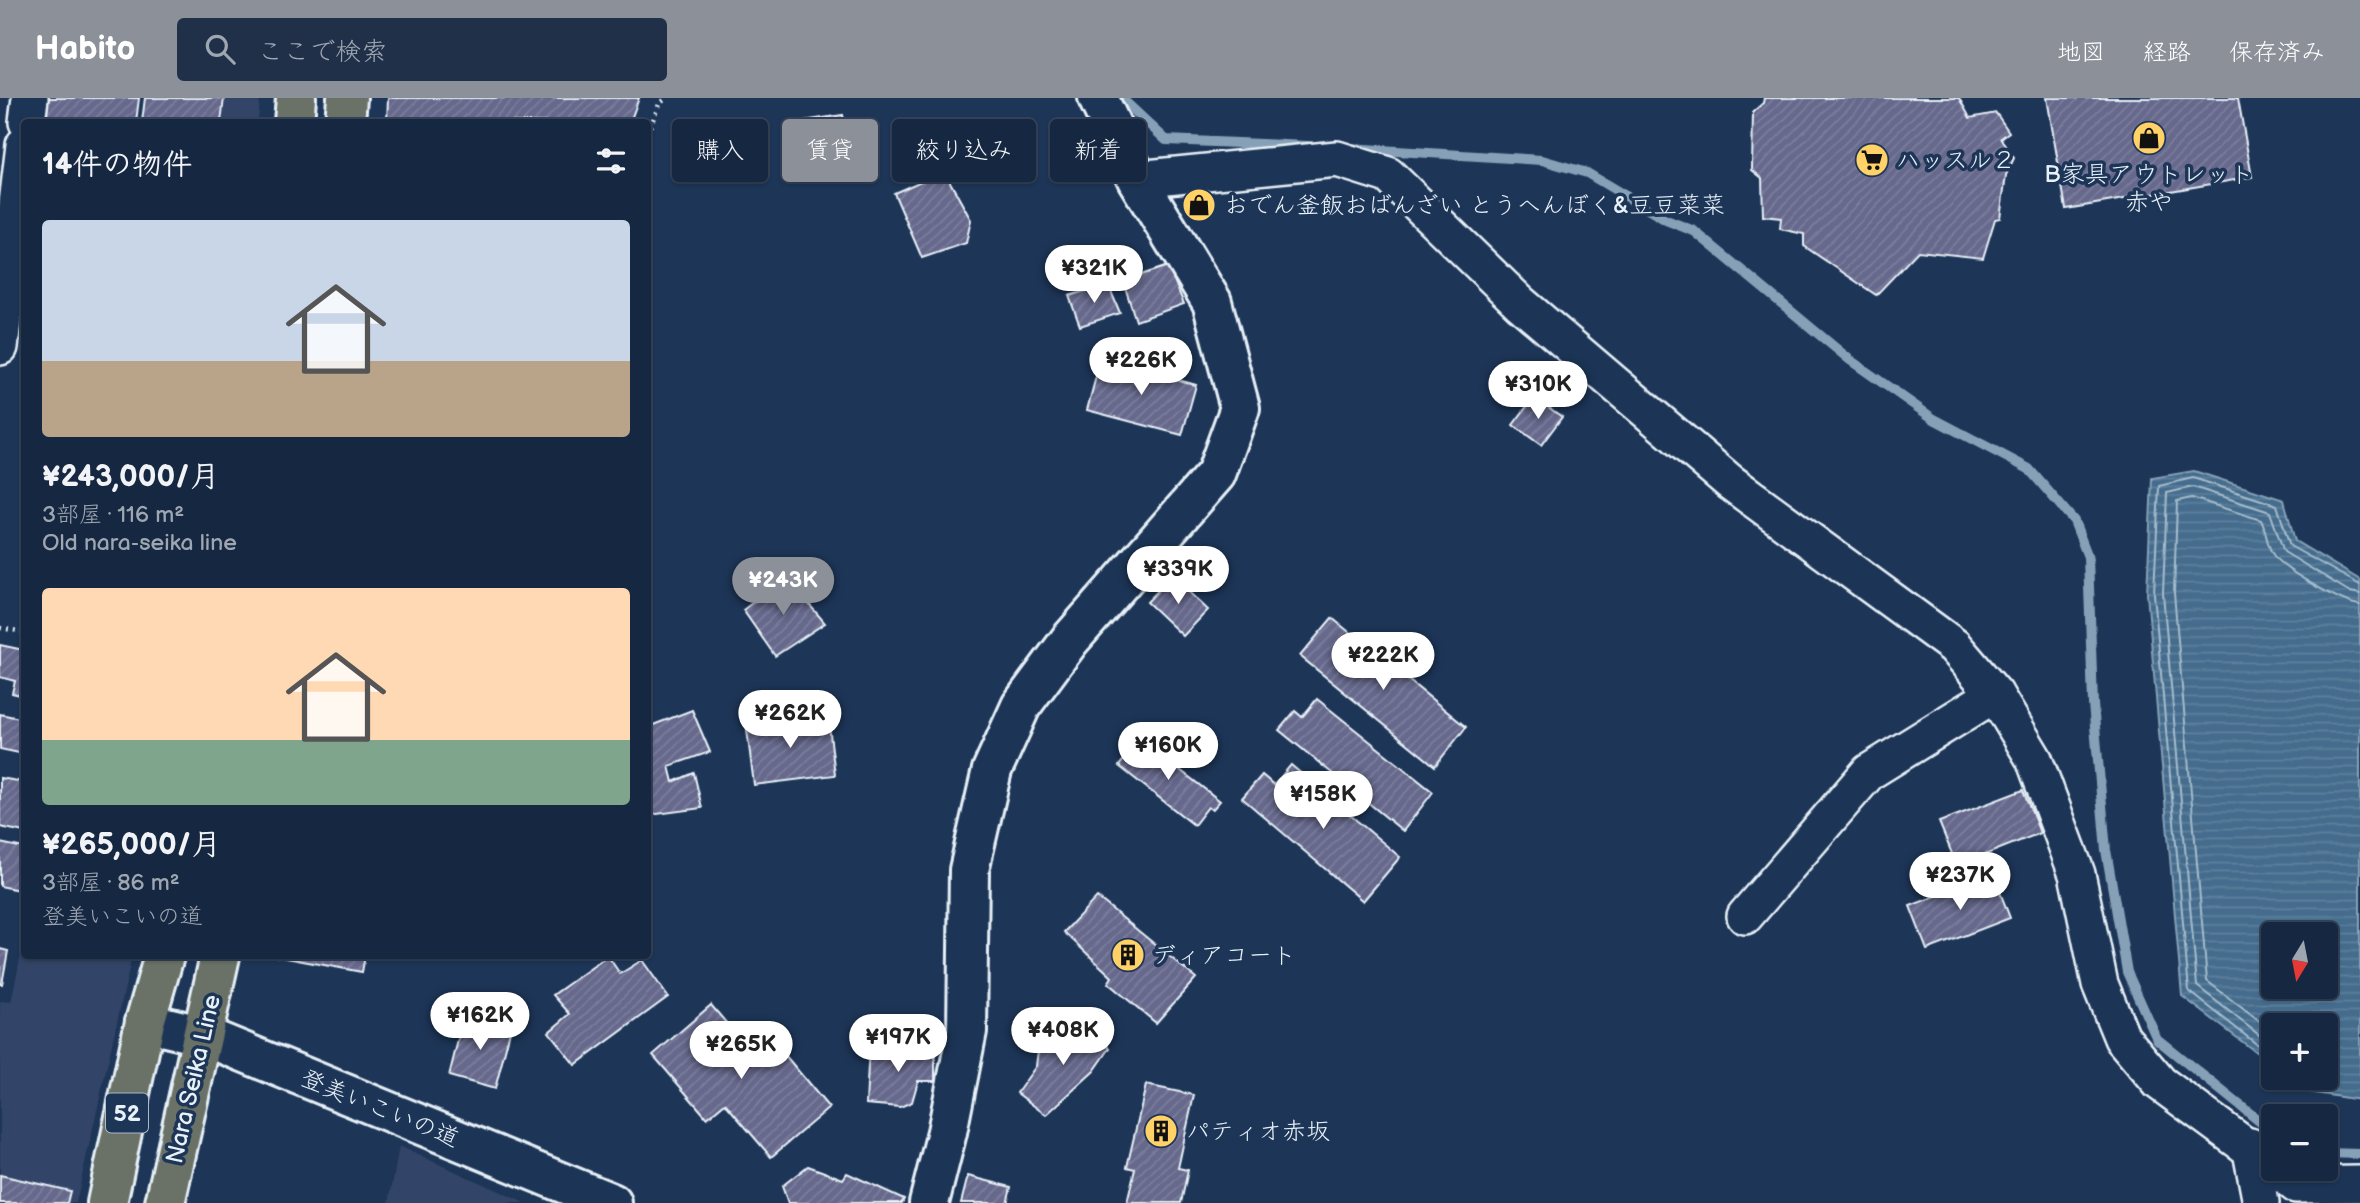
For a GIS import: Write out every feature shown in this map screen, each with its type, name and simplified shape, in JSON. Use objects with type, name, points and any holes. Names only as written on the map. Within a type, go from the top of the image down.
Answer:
[{"type":"main road","points":[[294,119],[296,98]]},
{"type":"main road","points":[[345,119],[347,98]]},
{"type":"main road","name":"52","points":[[107,1203],[145,1022],[163,959]]},
{"type":"main road","name":"Nara Seika Line","points":[[166,1203],[219,959]]},
{"type":"street","points":[[27,119],[30,98]]},
{"type":"street","points":[[1098,98],[1108,119]]},
{"type":"street","points":[[1146,178],[1337,159],[1388,175],[1520,303],[1730,482],[1954,646],[1995,694],[2034,759],[2077,874],[2100,984],[2122,1038],[2160,1083],[2261,1155]]},
{"type":"street","points":[[0,347],[21,170]]},
{"type":"street","points":[[929,1203],[947,1132],[967,1031],[969,870],[992,770],[1021,706],[1070,640],[1216,474],[1240,408],[1212,302],[1139,182]]},
{"type":"street","points":[[1745,916],[1870,772],[1995,694]]},
{"type":"street","name":"登美いこいの道","points":[[145,1022],[204,1036],[612,1203]]},
{"type":"street","points":[[2261,1181],[2261,1203]]},
{"type":"street","points":[[2291,1181],[2296,1185],[2360,1184]]},
{"type":"path","points":[[651,124],[659,104],[667,98]]},
{"type":"path","points":[[0,628],[21,632]]},
{"type":"shaded area","points":[[153,98],[260,98],[258,119],[150,119]]},
{"type":"shaded area","points":[[21,954],[21,959],[131,959],[76,1203],[0,1203],[0,1001],[11,1002]]},
{"type":"shaded area","points":[[399,1146],[525,1203],[389,1203]]},
{"type":"water","points":[[2194,471],[2284,500],[2295,541],[2360,580],[2360,1100],[2306,1090],[2338,1090],[2338,1013],[2261,1013],[2261,1056],[2182,996],[2147,594],[2152,478]]},
{"type":"building","points":[[43,98],[139,98],[136,119],[41,119]]},
{"type":"building","points":[[145,98],[224,98],[221,119],[142,119]]},
{"type":"building","points":[[388,98],[639,98],[631,119],[387,119]]},
{"type":"building","points":[[1764,98],[1959,98],[1970,118],[1996,113],[2009,132],[2001,138],[2014,158],[2006,175],[2000,218],[1995,219],[1983,258],[1918,251],[1876,295],[1804,246],[1804,234],[1780,229],[1781,218],[1763,216],[1762,178],[1752,170],[1753,112],[1763,103]]},
{"type":"building","name":"B家具アウトレット 赤や","points":[[2047,98],[2238,98],[2252,177],[2066,209]]},
{"type":"building","points":[[843,115],[844,119],[816,119]]},
{"type":"building","points":[[919,182],[950,182],[971,220],[966,243],[922,258],[894,193]]},
{"type":"building","points":[[1168,266],[1184,304],[1136,321],[1123,281]]},
{"type":"building","points":[[1108,284],[1120,313],[1080,326],[1069,296]]},
{"type":"building","points":[[1101,358],[1196,385],[1182,435],[1087,410]]},
{"type":"building","points":[[1534,397],[1562,417],[1541,445],[1513,425]]},
{"type":"building","points":[[1172,576],[1208,610],[1183,636],[1147,602]]},
{"type":"building","points":[[786,577],[825,623],[775,656],[743,610]]},
{"type":"building","points":[[1332,618],[1466,727],[1435,766],[1300,656]]},
{"type":"building","points":[[0,645],[21,649],[21,695],[12,693],[15,681],[0,677]]},
{"type":"building","points":[[1317,699],[1433,792],[1403,831],[1279,730],[1295,711],[1302,717]]},
{"type":"building","points":[[692,710],[710,752],[669,766],[673,782],[694,773],[702,808],[651,815],[651,726]]},
{"type":"building","points":[[0,714],[21,718],[21,753],[0,749]]},
{"type":"building","points":[[795,716],[796,721],[828,717],[835,775],[754,785],[746,722]]},
{"type":"building","points":[[1140,739],[1220,801],[1212,810],[1208,807],[1194,825],[1119,766]]},
{"type":"building","points":[[1291,765],[1400,857],[1363,901],[1242,798],[1262,775],[1274,785]]},
{"type":"building","points":[[0,778],[21,782],[21,831],[0,827]]},
{"type":"building","points":[[2023,790],[2040,833],[1957,866],[1939,822]]},
{"type":"building","points":[[0,843],[21,847],[21,890],[0,886]]},
{"type":"building","points":[[1993,874],[2010,918],[1927,950],[1910,906]]},
{"type":"building","name":"ディアコート","points":[[1097,897],[1196,978],[1156,1023],[1108,983],[1112,977],[1064,932]]},
{"type":"building","points":[[0,949],[8,951],[2,984],[0,984]]},
{"type":"building","points":[[292,959],[364,959],[362,972]]},
{"type":"building","points":[[604,959],[610,959],[620,974],[642,960],[668,997],[575,1065],[549,1032],[570,1014],[553,995]]},
{"type":"building","points":[[711,1005],[756,1058],[775,1043],[829,1108],[771,1157],[725,1103],[707,1118],[653,1055]]},
{"type":"building","points":[[464,1016],[511,1027],[495,1089],[449,1076]]},
{"type":"building","points":[[1070,1020],[1110,1048],[1094,1071],[1046,1115],[1017,1093],[1036,1066],[1038,1050],[1052,1043]]},
{"type":"building","points":[[869,1045],[935,1048],[935,1081],[918,1081],[912,1102],[900,1107],[866,1104]]},
{"type":"building","name":"パティオ赤坂","points":[[1146,1085],[1194,1095],[1178,1168],[1188,1170],[1181,1203],[1127,1203],[1135,1169],[1127,1167]]},
{"type":"building","points":[[808,1166],[843,1179],[847,1173],[904,1199],[902,1203],[788,1203],[782,1186]]},
{"type":"building","points":[[0,1175],[70,1191],[67,1203],[0,1203]]},
{"type":"building","points":[[968,1176],[1011,1187],[1007,1203],[961,1203]]},
{"type":"waterway","points":[[1121,98],[1166,140],[1308,146]]},
{"type":"waterway","points":[[1348,148],[1542,160],[1587,173],[1666,220],[1694,231],[1850,360],[1934,419],[2029,469],[2074,521],[2088,557],[2093,704],[2106,850],[2127,972],[2157,1039],[2261,1122]]},
{"type":"waterway","points":[[2338,1153],[2360,1154]]},
{"type":"place","name":"B家具アウトレット 赤や","points":[[2149,138]]},
{"type":"place","name":"ハッスル２","points":[[1872,160]]},
{"type":"place","name":"おでん釜飯おばんざい とうへんぼく&豆豆菜菜","points":[[1199,205]]},
{"type":"place","name":"ディアコート","points":[[1128,955]]},
{"type":"place","name":"パティオ赤坂","points":[[1161,1131]]}]
